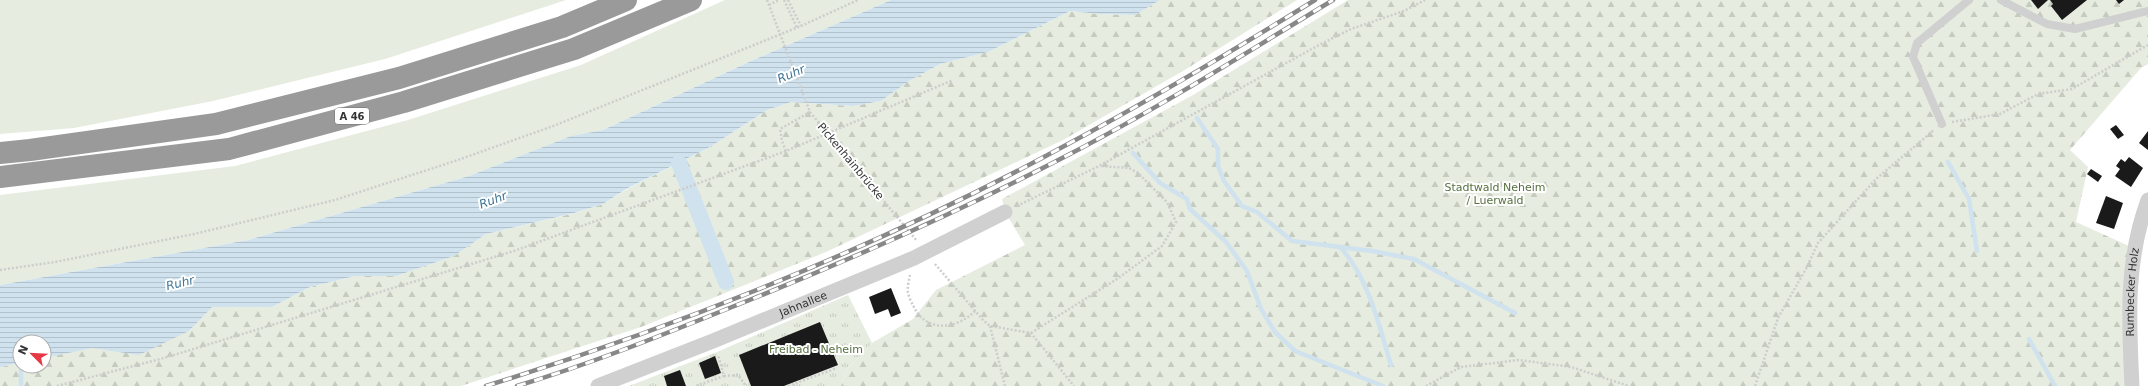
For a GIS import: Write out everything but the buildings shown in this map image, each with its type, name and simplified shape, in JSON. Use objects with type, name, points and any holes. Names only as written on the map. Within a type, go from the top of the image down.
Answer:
[{"type":"highway","name":"A 46","points":[[0,153],[216,124],[399,78],[562,27],[626,0]]},
{"type":"highway","name":"A 46","points":[[0,177],[229,149],[404,102],[574,49],[691,0]]},
{"type":"street","name":"Rumbecker Holz","points":[[2132,386],[2129,312],[2131,268],[2138,226],[2148,200]]},
{"type":"street","name":"Jahnallee","points":[[598,386],[713,341],[906,260],[1005,212]]},
{"type":"lane","points":[[1942,124],[1913,58],[1917,43],[1969,0]]},
{"type":"lane","points":[[2001,0],[2047,24],[2075,29],[2148,11]]},
{"type":"path","points":[[768,3],[772,0]]},
{"type":"path","points":[[768,3],[779,0]]},
{"type":"path","points":[[784,0],[797,28]]},
{"type":"path","points":[[788,0],[801,26]]},
{"type":"path","points":[[0,270],[55,262],[194,234],[335,200],[455,161],[556,125],[797,28],[858,0]]},
{"type":"path","points":[[1005,212],[1098,166],[1320,44],[1351,29],[1404,11],[1425,0]]},
{"type":"path","name":"Pickenhainbrücke","points":[[768,3],[810,112],[922,247]]},
{"type":"path","points":[[1755,386],[1778,318],[1807,267],[1818,243],[1876,179],[1942,124],[2000,114],[2038,94],[2072,89],[2148,45]]},
{"type":"path","points":[[57,386],[164,358],[514,251],[786,151],[953,80]]},
{"type":"path","points":[[786,151],[782,141],[780,129],[810,112]]},
{"type":"path","points":[[1031,333],[1117,279],[1162,246],[1176,222],[1167,202],[1138,173],[1123,167],[1098,166]]},
{"type":"path","points":[[906,260],[910,273],[908,294],[915,310],[924,320],[938,326],[949,326],[961,322],[975,311]]},
{"type":"path","points":[[932,260],[975,311],[990,326],[1005,386]]},
{"type":"path","points":[[990,326],[1031,333],[1074,386]]},
{"type":"path","points":[[713,341],[724,376]]},
{"type":"path","points":[[1426,386],[1461,367],[1520,360],[1570,367],[1629,386]]},
{"type":"path","points":[[788,386],[836,368]]},
{"type":"path","points":[[696,386],[724,376],[738,375],[746,386]]},
{"type":"green space","points":[[0,0],[566,0],[385,59],[213,101],[74,128],[0,134]]},
{"type":"green space","points":[[725,0],[891,0],[751,61],[603,130],[572,136],[469,176],[248,240],[0,285],[0,195],[235,166],[408,120],[581,65]]},
{"type":"green space","points":[[1160,0],[1297,0],[1183,71],[1063,140],[826,252],[641,327],[461,386],[0,386],[0,367],[12,365],[12,374],[52,374],[52,356],[92,347],[110,349],[189,331],[211,307],[272,307],[310,287],[355,276],[396,276],[454,256],[486,234],[575,213],[603,204],[629,188],[710,147],[767,110],[791,102],[853,106],[881,101],[909,81],[940,64],[988,52],[1070,11],[1099,14],[1135,15]]},
{"type":"green space","name":"Stadtwald Neheim / Luerwald","points":[[1348,0],[2148,0],[2148,64],[2141,68],[2070,150],[2088,167],[2076,222],[2129,246],[2128,386],[841,386],[847,369],[872,343],[913,319],[936,290],[1025,245],[1005,212],[1002,199],[1193,95]]},
{"type":"green space","name":"Freibad - Neheim","points":[[848,295],[872,343],[847,369],[841,386],[629,386],[717,352]]},
{"type":"water","name":"Ruhr","points":[[891,0],[1160,0],[1135,15],[1099,14],[1070,11],[988,52],[940,64],[909,81],[881,101],[853,106],[791,102],[767,110],[710,147],[628,188],[603,204],[574,213],[486,234],[454,256],[396,276],[355,276],[310,287],[272,307],[212,307],[189,331],[139,355],[92,348],[52,356],[52,334],[12,334],[12,365],[0,367],[0,285],[248,240],[469,176],[571,136],[603,130],[751,61]]},
{"type":"waterway","points":[[1197,118],[1218,149],[1218,166],[1224,181],[1242,206],[1257,212],[1292,241],[1372,251],[1414,259],[1515,313]]},
{"type":"waterway","points":[[1133,153],[1160,183],[1187,199],[1190,209],[1226,242],[1247,271],[1261,309],[1275,332],[1295,351],[1383,386]]},
{"type":"waterway","points":[[1948,162],[1969,199],[1977,251]]},
{"type":"waterway","points":[[679,163],[726,282]]},
{"type":"waterway","points":[[1340,247],[1359,273],[1366,288],[1391,365]]},
{"type":"waterway","points":[[2029,339],[2055,386]]},
{"type":"waterway","points":[[21,374],[21,386]]},
{"type":"railway","points":[[486,386],[561,362],[709,309],[856,248],[928,215],[999,181],[1131,110],[1315,0]]},
{"type":"railway","points":[[517,386],[646,341],[811,275],[985,197],[1137,118],[1333,0]]}]
